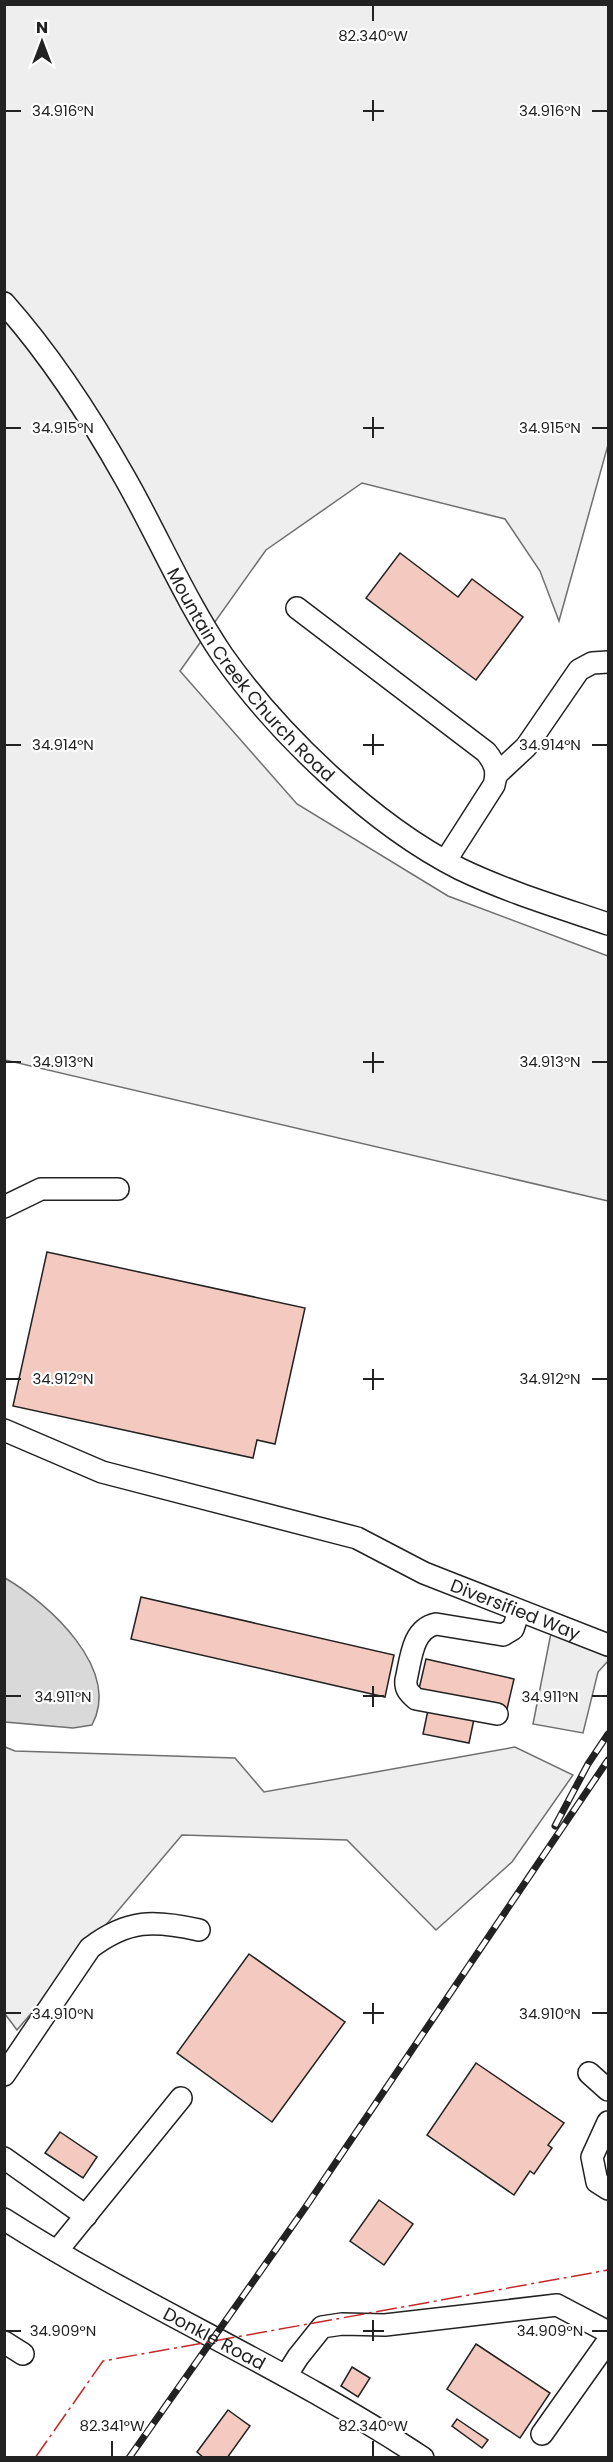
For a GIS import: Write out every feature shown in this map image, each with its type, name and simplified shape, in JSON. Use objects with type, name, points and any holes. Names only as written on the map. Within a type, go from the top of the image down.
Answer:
[{"type":"street","name":"Mountain Creek Church Road","points":[[4,303],[58,372],[99,434],[223,655],[258,702],[301,748],[360,801],[408,837],[446,860],[512,892],[609,924]]},
{"type":"street","points":[[297,608],[486,752],[495,762],[497,774],[494,785],[446,860]]},
{"type":"street","points":[[497,774],[526,747],[579,670],[592,663],[609,662]]},
{"type":"street","points":[[4,1207],[41,1189],[118,1189]]},
{"type":"street","name":"Diversified Way","points":[[4,1430],[102,1472],[357,1538],[424,1573],[609,1645]]},
{"type":"street","points":[[497,1714],[416,1699],[409,1693],[406,1680],[416,1639],[427,1626],[436,1624],[503,1635],[513,1629],[519,1611]]},
{"type":"street","points":[[4,2075],[90,1948],[105,1936],[118,1929],[138,1924],[177,1925],[199,1930]]},
{"type":"street","points":[[589,2073],[609,2090]]},
{"type":"street","points":[[57,2251],[181,2098]]},
{"type":"street","points":[[609,2122],[592,2157],[597,2182],[609,2189]]},
{"type":"street","points":[[4,2158],[86,2216]]},
{"type":"street","name":"Donkle Road","points":[[4,2219],[57,2251],[286,2376],[423,2457]]},
{"type":"street","points":[[286,2376],[297,2357],[322,2327],[332,2325],[385,2325],[557,2305],[609,2332]]},
{"type":"street","points":[[542,2434],[609,2341]]},
{"type":"street","points":[[4,2342],[23,2354]]},
{"type":"shaded area","points":[[5,5],[608,5],[608,445],[559,621],[540,571],[505,519],[362,483],[266,550],[180,671],[297,804],[448,896],[608,956],[608,1201],[5,1060]]},
{"type":"shaded area","points":[[5,1578],[41,1604],[59,1621],[76,1640],[89,1660],[97,1682],[99,1704],[92,1725],[73,1728],[5,1722]]},
{"type":"shaded area","points":[[551,1633],[608,1653],[608,1661],[598,1672],[583,1733],[533,1724]]},
{"type":"shaded area","points":[[5,1747],[15,1751],[235,1758],[264,1792],[515,1747],[573,1775],[512,1862],[436,1930],[347,1840],[182,1835],[17,2030],[5,2014]]},
{"type":"building","points":[[400,553],[458,597],[472,579],[523,617],[476,680],[366,598]]},
{"type":"building","points":[[47,1252],[305,1308],[275,1444],[257,1440],[253,1458],[13,1406]]},
{"type":"building","points":[[141,1597],[394,1655],[385,1697],[131,1639]]},
{"type":"building","points":[[426,1659],[514,1679],[507,1709],[419,1689]]},
{"type":"building","points":[[428,1710],[474,1719],[469,1743],[423,1734]]},
{"type":"building","points":[[249,1954],[345,2022],[272,2122],[177,2053]]},
{"type":"building","points":[[476,2063],[564,2123],[548,2145],[552,2148],[534,2174],[530,2171],[514,2195],[427,2135]]},
{"type":"building","points":[[60,2132],[97,2157],[83,2178],[45,2153]]},
{"type":"building","points":[[379,2200],[413,2224],[384,2265],[350,2241]]},
{"type":"building","points":[[476,2344],[550,2393],[520,2438],[447,2389]]},
{"type":"building","points":[[352,2367],[370,2378],[358,2397],[341,2386]]},
{"type":"building","points":[[228,2410],[250,2426],[227,2458],[204,2458],[197,2452]]},
{"type":"building","points":[[457,2419],[488,2440],[482,2448],[452,2426]]},
{"type":"railway","points":[[555,1826],[588,1764],[608,1734]]},
{"type":"railway","points":[[129,2458],[305,2208],[608,1760]]},
{"type":"power","points":[[35,2458],[103,2361],[608,2270]]}]
